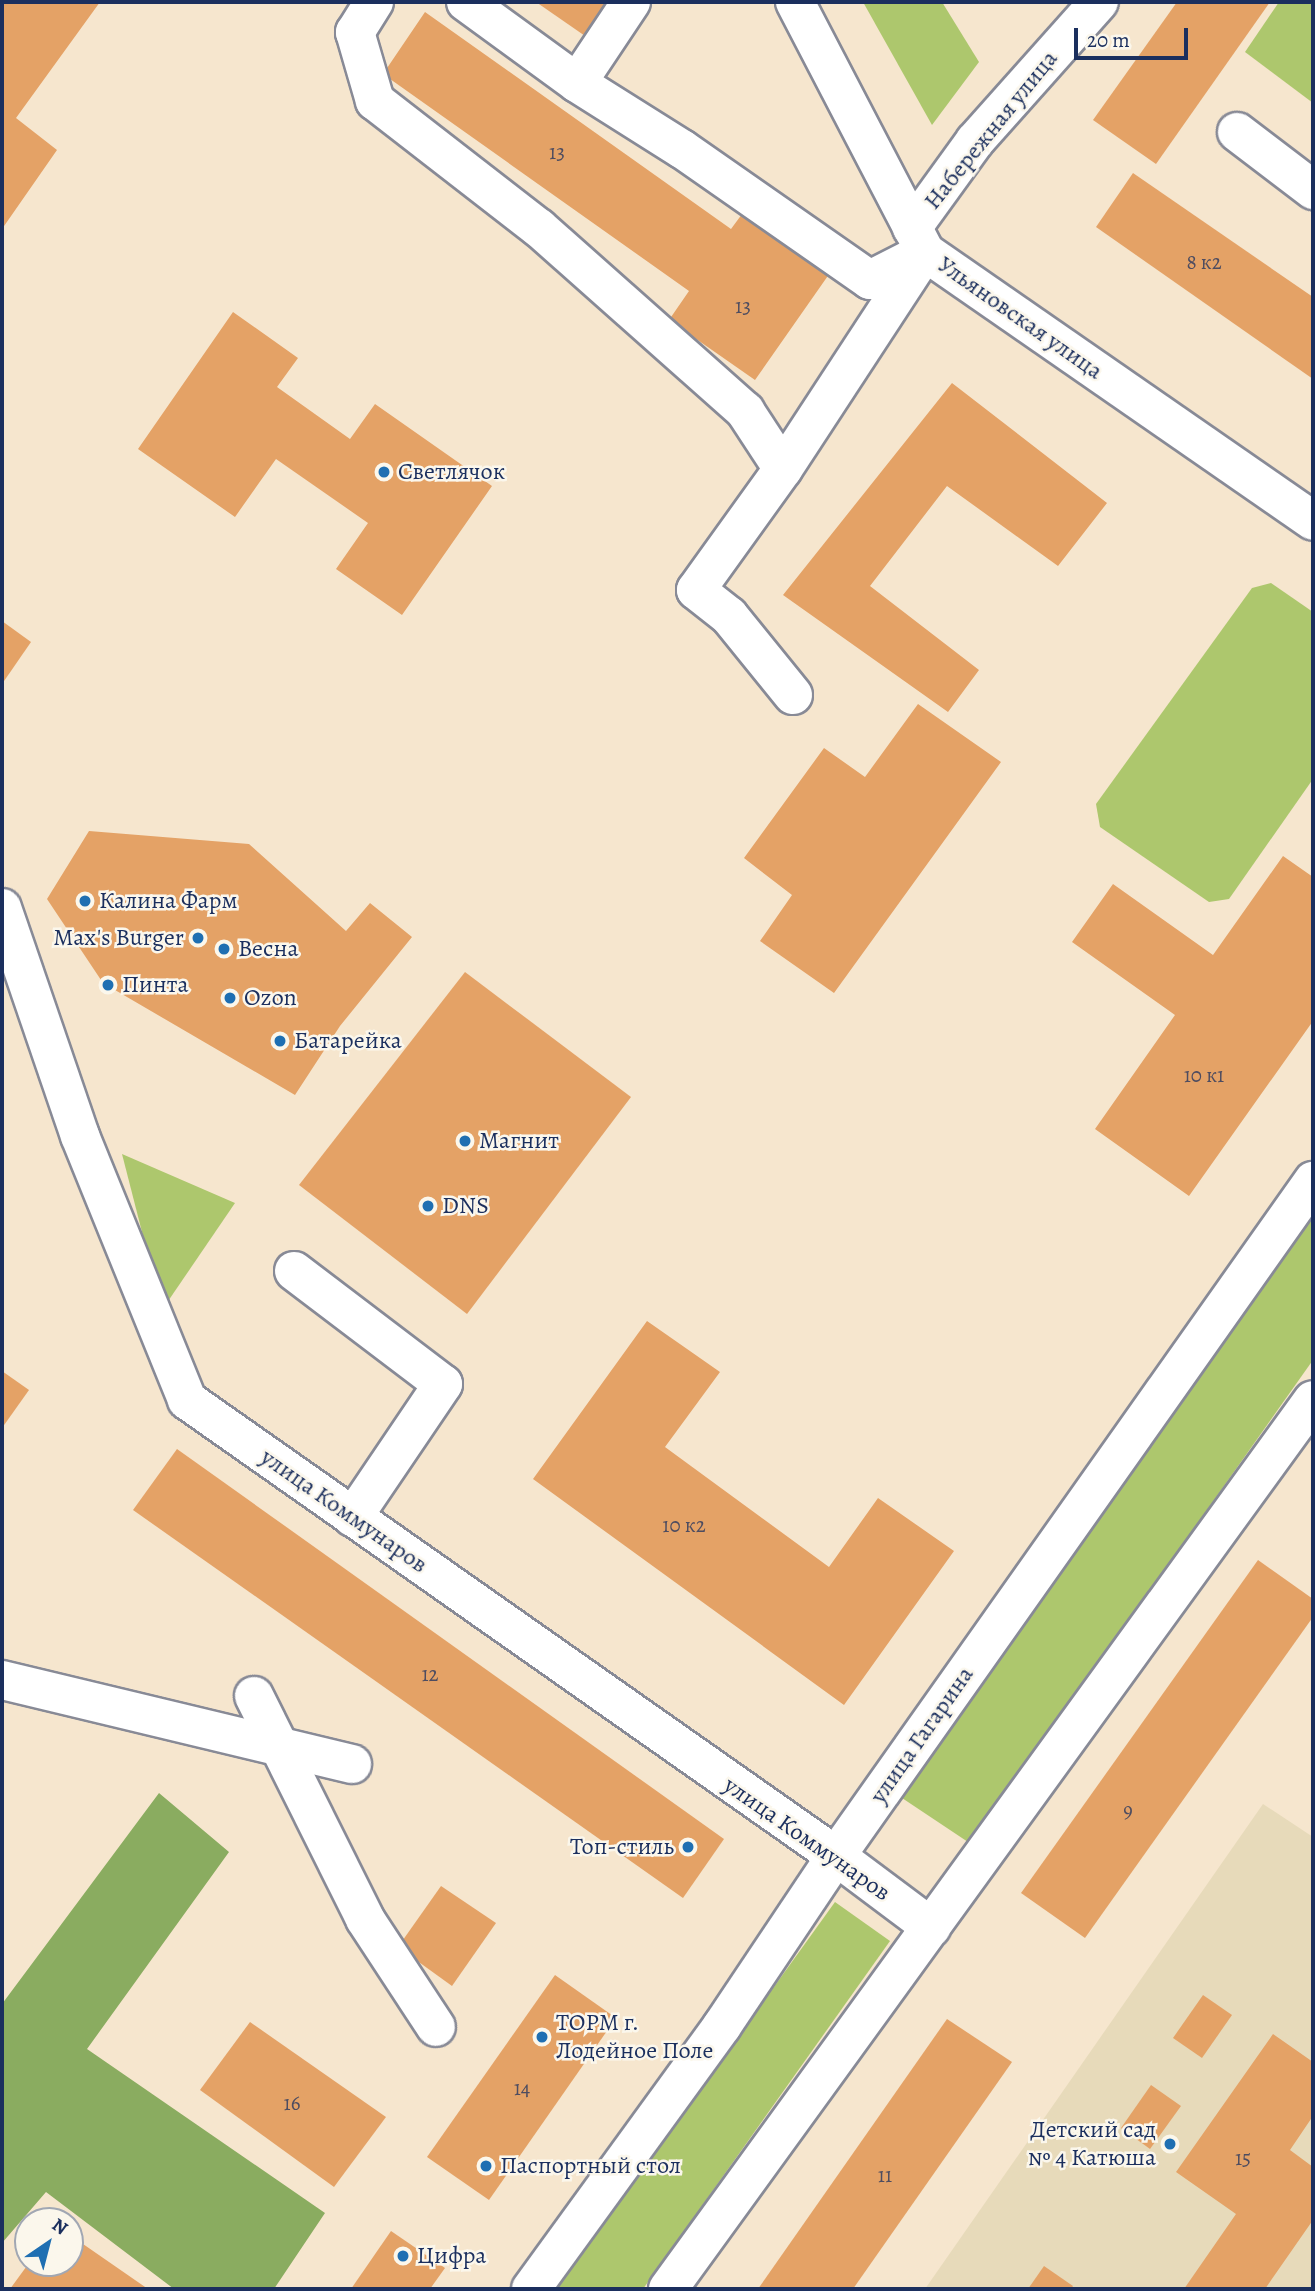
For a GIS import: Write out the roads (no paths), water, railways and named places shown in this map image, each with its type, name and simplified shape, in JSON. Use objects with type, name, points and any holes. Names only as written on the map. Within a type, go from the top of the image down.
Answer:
[{"type":"street","points":[[374,2],[355,32],[375,101],[539,228],[736,402],[745,411],[783,469]]},
{"type":"street","points":[[466,2],[578,83],[682,149],[870,280],[918,240]]},
{"type":"street","points":[[578,83],[631,2]]},
{"type":"street","name":"Ульяновская улица","points":[[795,2],[918,240],[1313,521]]},
{"type":"street","name":"Набережная улица","points":[[793,695],[729,616],[696,590],[783,469],[975,141],[1099,2]]},
{"type":"street","points":[[1237,132],[1313,190]]},
{"type":"street","name":"улица Коммунаров","points":[[2,908],[80,1136],[187,1400],[836,1856],[931,1927]]},
{"type":"street","name":"улица Гагарина","points":[[531,2289],[722,2026],[836,1856],[1313,1181]]},
{"type":"street","points":[[294,1271],[443,1384],[352,1517]]},
{"type":"street","points":[[667,2289],[1313,1400]]},
{"type":"street","points":[[2,1680],[352,1764]]},
{"type":"street","points":[[254,1696],[365,1919],[436,2027]]},
{"type":"place","name":"Светлячок","points":[[384,472]]},
{"type":"place","name":"Калина Фарм","points":[[85,901]]},
{"type":"place","name":"Max's Burger","points":[[198,938]]},
{"type":"place","name":"Весна","points":[[224,949]]},
{"type":"place","name":"Пинта","points":[[108,985]]},
{"type":"place","name":"Ozon","points":[[230,998]]},
{"type":"place","name":"Батарейка","points":[[280,1041]]},
{"type":"place","name":"Магнит","points":[[465,1141]]},
{"type":"place","name":"DNS","points":[[428,1206]]},
{"type":"place","name":"Топ-стиль","points":[[688,1847]]},
{"type":"place","name":"ТОРМ г. Лодейное Поле","points":[[542,2037]]},
{"type":"place","name":"Детский сад № 4 Катюша","points":[[1170,2144]]},
{"type":"place","name":"Паспортный стол","points":[[486,2166]]},
{"type":"place","name":"Цифра","points":[[403,2256]]}]
